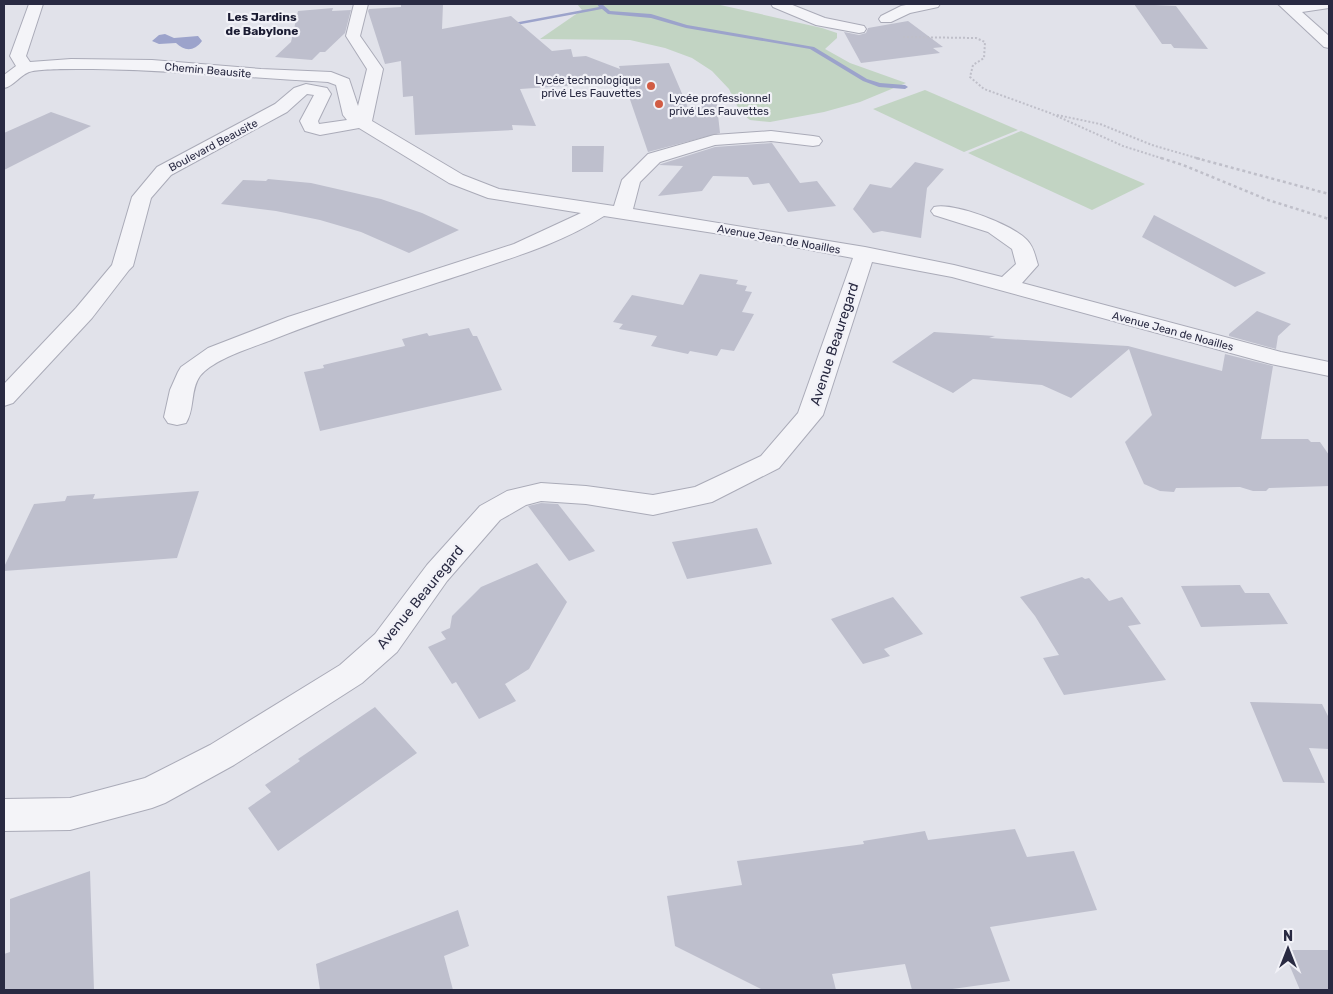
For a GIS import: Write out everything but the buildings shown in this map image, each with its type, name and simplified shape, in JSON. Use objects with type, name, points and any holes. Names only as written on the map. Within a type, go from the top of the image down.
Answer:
[{"type":"street","points":[[4,83],[25,67],[18,56],[36,4]]},
{"type":"street","points":[[361,4],[353,36],[375,70],[363,122]]},
{"type":"street","points":[[778,4],[821,22],[858,29]]},
{"type":"street","points":[[886,19],[906,9],[933,4]]},
{"type":"street","points":[[1288,6],[1329,4]]},
{"type":"street","points":[[1288,6],[1329,44]]},
{"type":"street","name":"Chemin Beausite","points":[[25,67],[71,64],[152,65],[261,74],[331,77],[343,82],[352,115],[363,122]]},
{"type":"street","name":"Boulevard Beausite","points":[[4,398],[84,313],[122,266],[142,197],[164,171],[281,108],[300,91],[306,89],[315,89],[323,94],[309,120],[311,128],[320,130],[363,122]]},
{"type":"street","name":"Avenue Jean de Noailles","points":[[363,122],[456,180],[495,194],[746,232],[954,271],[1279,359],[1329,369]]},
{"type":"street","points":[[622,214],[631,180],[654,158],[714,140],[771,136],[813,141]]},
{"type":"street","points":[[177,417],[182,390],[190,372],[216,353],[296,322],[520,248],[579,223],[600,210]]},
{"type":"street","points":[[941,211],[973,219],[1004,234],[1021,246],[1026,265],[1006,286]]},
{"type":"street","name":"Avenue Beauregard","points":[[4,815],[70,814],[152,792],[222,755],[351,674],[386,643],[437,573],[490,513],[517,498],[541,492],[586,495],[653,505],[702,495],[770,462],[810,415],[840,322],[865,254]]},
{"type":"path","points":[[858,29],[912,38],[976,38],[985,42],[984,58],[973,64],[970,77],[984,88],[1050,113],[1124,146],[1183,165],[1268,200],[1329,219]]},
{"type":"path","points":[[1050,113],[1100,124],[1152,144],[1211,163],[1329,194]]},
{"type":"green space","points":[[577,4],[716,4],[822,28],[837,33],[837,38],[825,49],[850,63],[906,83],[860,102],[824,112],[770,122],[750,120],[740,112],[729,89],[712,71],[692,58],[665,48],[630,40],[540,39],[582,10]]},
{"type":"green space","points":[[925,90],[1018,130],[964,152],[873,109]]},
{"type":"green space","points":[[1021,131],[1145,184],[1092,210],[968,153]]},
{"type":"water","points":[[165,34],[174,38],[198,36],[202,41],[192,49],[186,49],[176,43],[159,44],[152,41],[159,35]]},
{"type":"waterway","points":[[599,4],[608,12],[651,16],[686,26],[812,48],[865,80],[879,85],[905,87]]},
{"type":"waterway","points":[[505,25],[601,8]]},
{"type":"place","name":"Lycée technologique privé Les Fauvettes","points":[[651,86]]},
{"type":"place","name":"Lycée professionnel privé Les Fauvettes","points":[[659,104]]},
{"type":"district","name":"Les Jardins de Babylone","points":[[262,24]]}]
